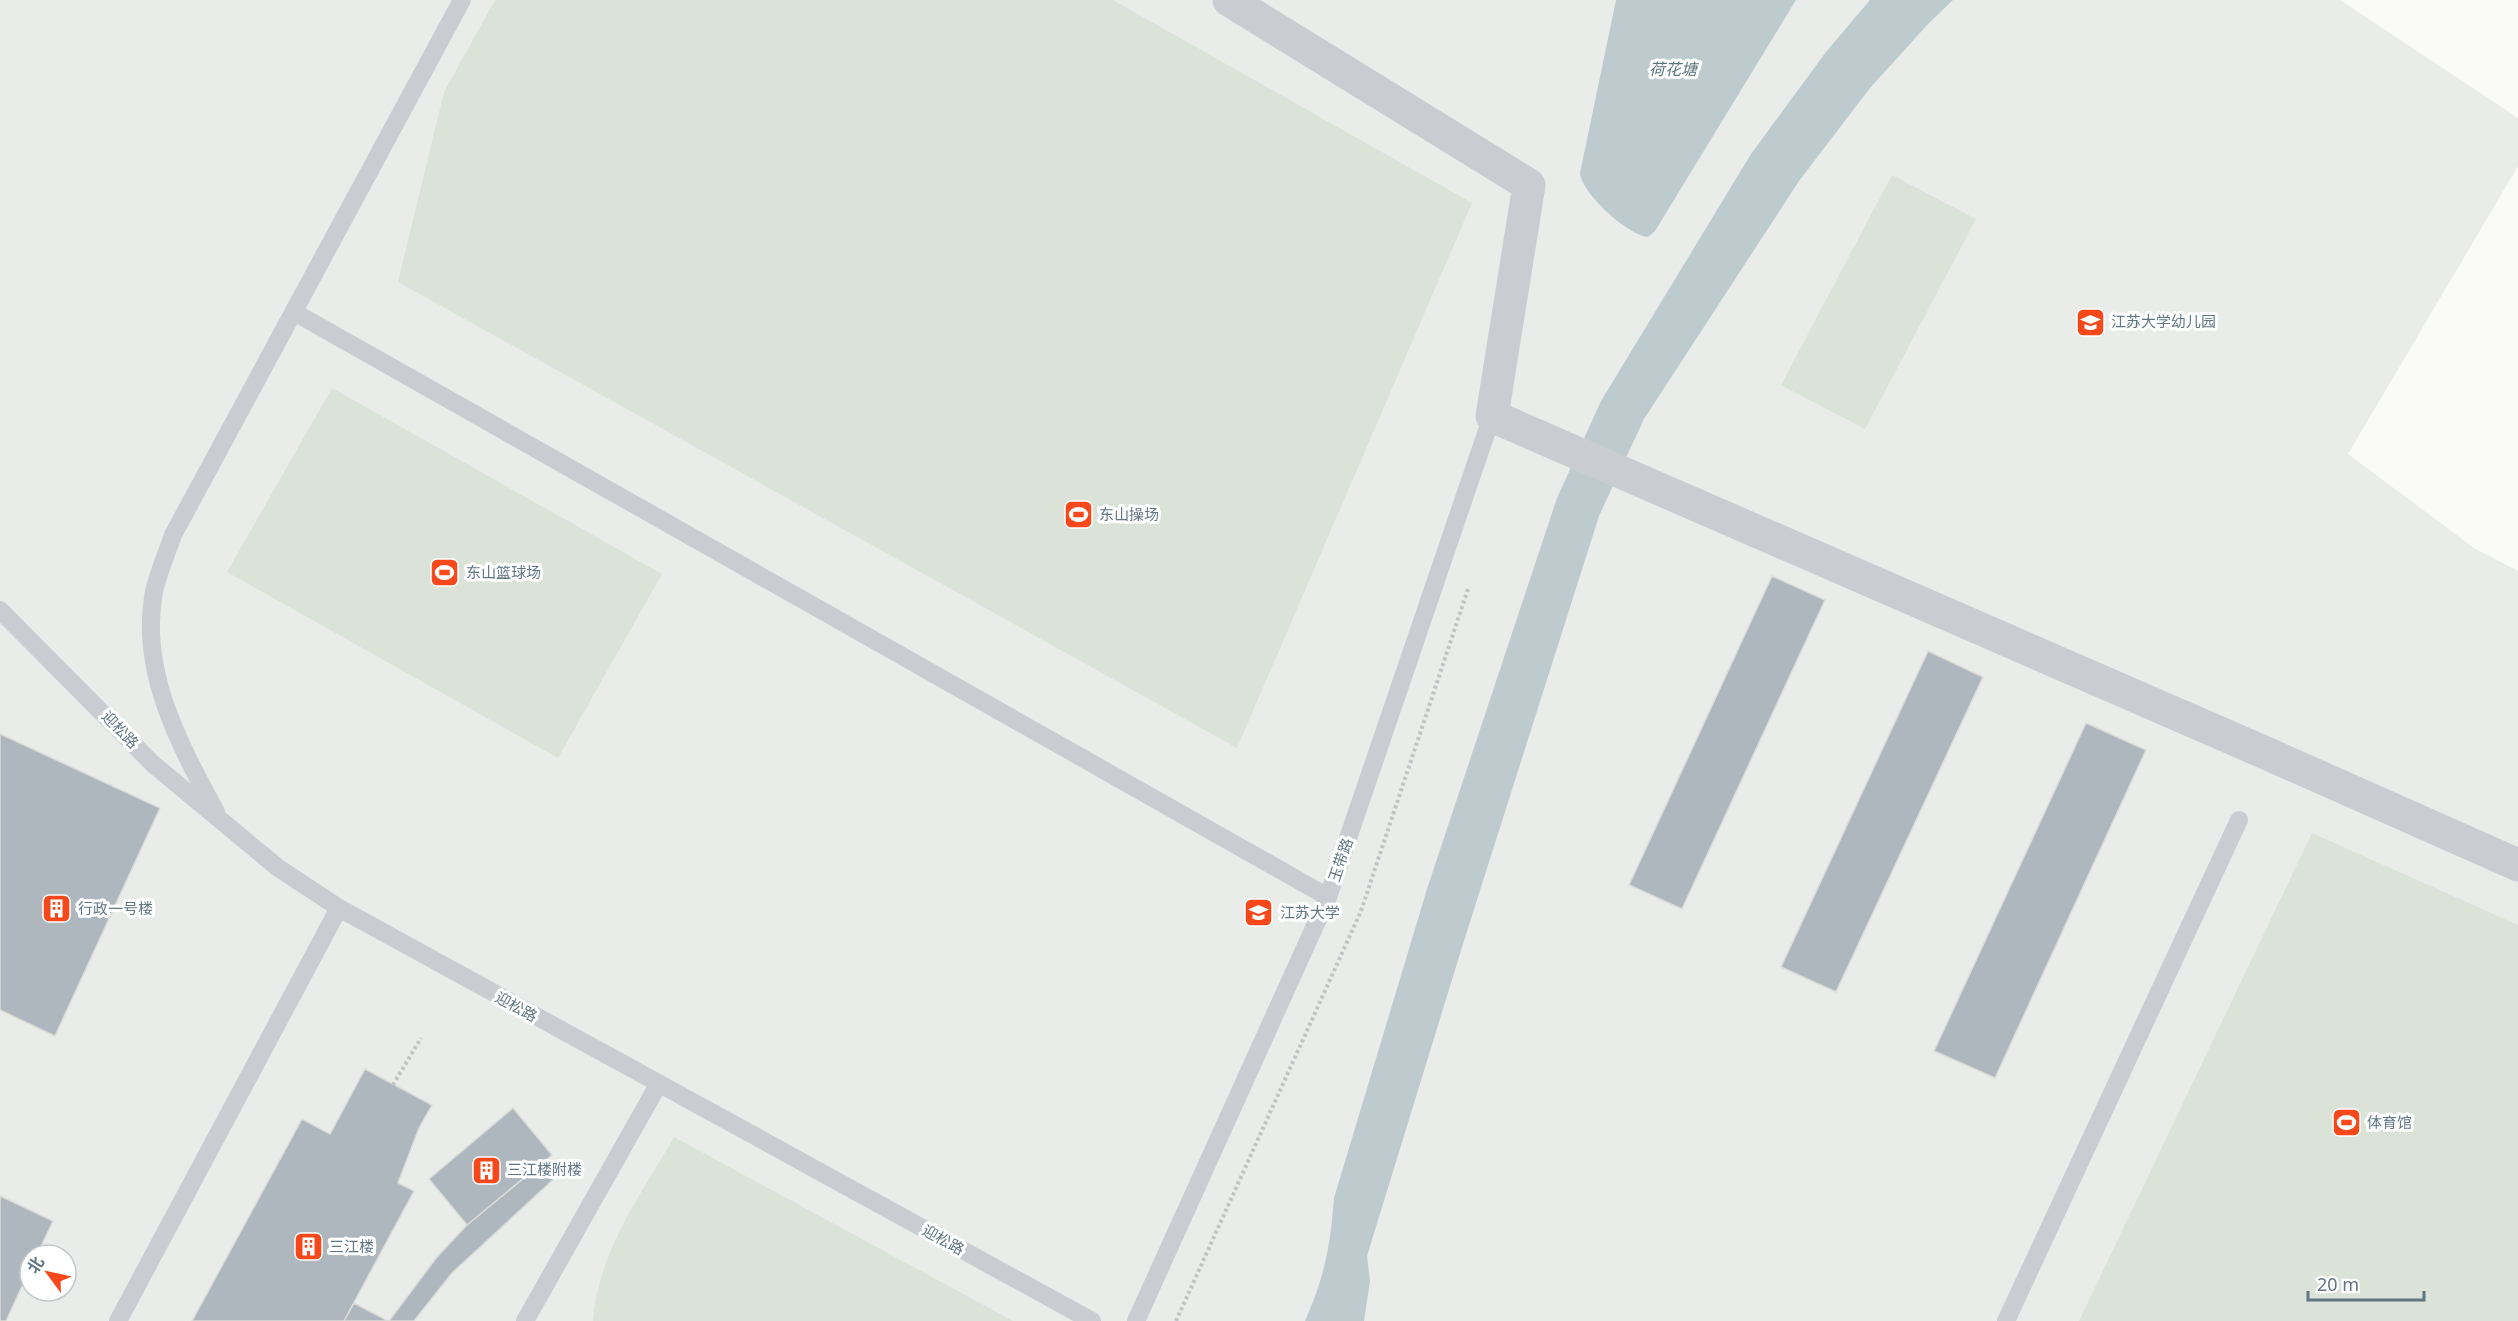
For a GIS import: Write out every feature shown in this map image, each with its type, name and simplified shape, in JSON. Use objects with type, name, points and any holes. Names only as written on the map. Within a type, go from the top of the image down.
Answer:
[{"type":"street","points":[[1229,0],[1529,186],[1492,416],[2518,865]]},
{"type":"lane","points":[[221,822],[180,744],[160,690],[150,642],[154,591],[173,535],[462,0]]},
{"type":"lane","points":[[294,312],[1328,897]]},
{"type":"lane","name":"玉带路","points":[[1136,1321],[1328,897],[1492,416]]},
{"type":"lane","name":"迎松路","points":[[0,610],[153,764],[277,867],[339,908],[1092,1321]]},
{"type":"lane","points":[[2006,1321],[2239,820]]},
{"type":"lane","points":[[118,1321],[339,908]]},
{"type":"lane","points":[[525,1321],[658,1085]]},
{"type":"path","points":[[393,1084],[421,1038]]},
{"type":"shaded area","name":"江苏大学","points":[[0,0],[2340,0],[2518,118],[2518,166],[2348,454],[2474,548],[2518,571],[2518,1321],[0,1321]]},
{"type":"shaded area","name":"东山操场","points":[[495,0],[1113,0],[1472,203],[1237,748],[398,282],[444,92]]},
{"type":"shaded area","points":[[1892,175],[1976,219],[1865,429],[1781,385]]},
{"type":"shaded area","name":"东山篮球场","points":[[332,388],[662,574],[558,758],[227,572]]},
{"type":"shaded area","name":"体育馆","points":[[2312,833],[2518,925],[2518,1321],[2079,1321]]},
{"type":"shaded area","points":[[674,1137],[1013,1321],[593,1321],[603,1271],[612,1248],[635,1203]]},
{"type":"water","name":"荷花塘","points":[[1616,0],[1796,0],[1655,231],[1648,237],[1629,229],[1607,212],[1589,192],[1580,173]]},
{"type":"water","points":[[1870,0],[1953,0],[1870,88],[1799,181],[1644,419],[1599,516],[1463,944],[1367,1256],[1370,1281],[1364,1321],[1305,1321],[1326,1261],[1334,1198],[1427,889],[1557,498],[1601,401],[1751,154],[1826,52]]},
{"type":"building","points":[[1772,576],[1825,600],[1682,909],[1629,885]]},
{"type":"building","points":[[1928,651],[1983,677],[1836,992],[1781,967]]},
{"type":"building","points":[[2086,723],[2146,750],[1995,1078],[1934,1051]]},
{"type":"building","name":"行政一号楼","points":[[0,734],[160,808],[55,1036],[0,1010]]},
{"type":"building","name":"三江楼","points":[[365,1069],[432,1105],[419,1128],[398,1183],[414,1191],[344,1321],[192,1321],[302,1119],[330,1134]]},
{"type":"building","name":"三江楼附楼","points":[[513,1108],[552,1155],[467,1225],[429,1179]]},
{"type":"building","points":[[543,1162],[556,1177],[452,1273],[414,1321],[389,1321],[437,1257],[467,1225]]},
{"type":"building","points":[[0,1196],[53,1221],[43,1243],[18,1243],[18,1295],[6,1321],[0,1321]]},
{"type":"building","points":[[354,1303],[388,1321],[344,1321]]},
{"type":"place","name":"江苏大学幼儿园","points":[[2090,322]]},
{"type":"place","name":"东山操场","points":[[1078,515]]},
{"type":"place","name":"东山篮球场","points":[[445,573]]},
{"type":"place","name":"行政一号楼","points":[[57,909]]},
{"type":"place","name":"江苏大学","points":[[1259,913]]},
{"type":"place","name":"体育馆","points":[[2346,1123]]},
{"type":"place","name":"三江楼附楼","points":[[486,1170]]},
{"type":"place","name":"三江楼","points":[[308,1247]]}]
